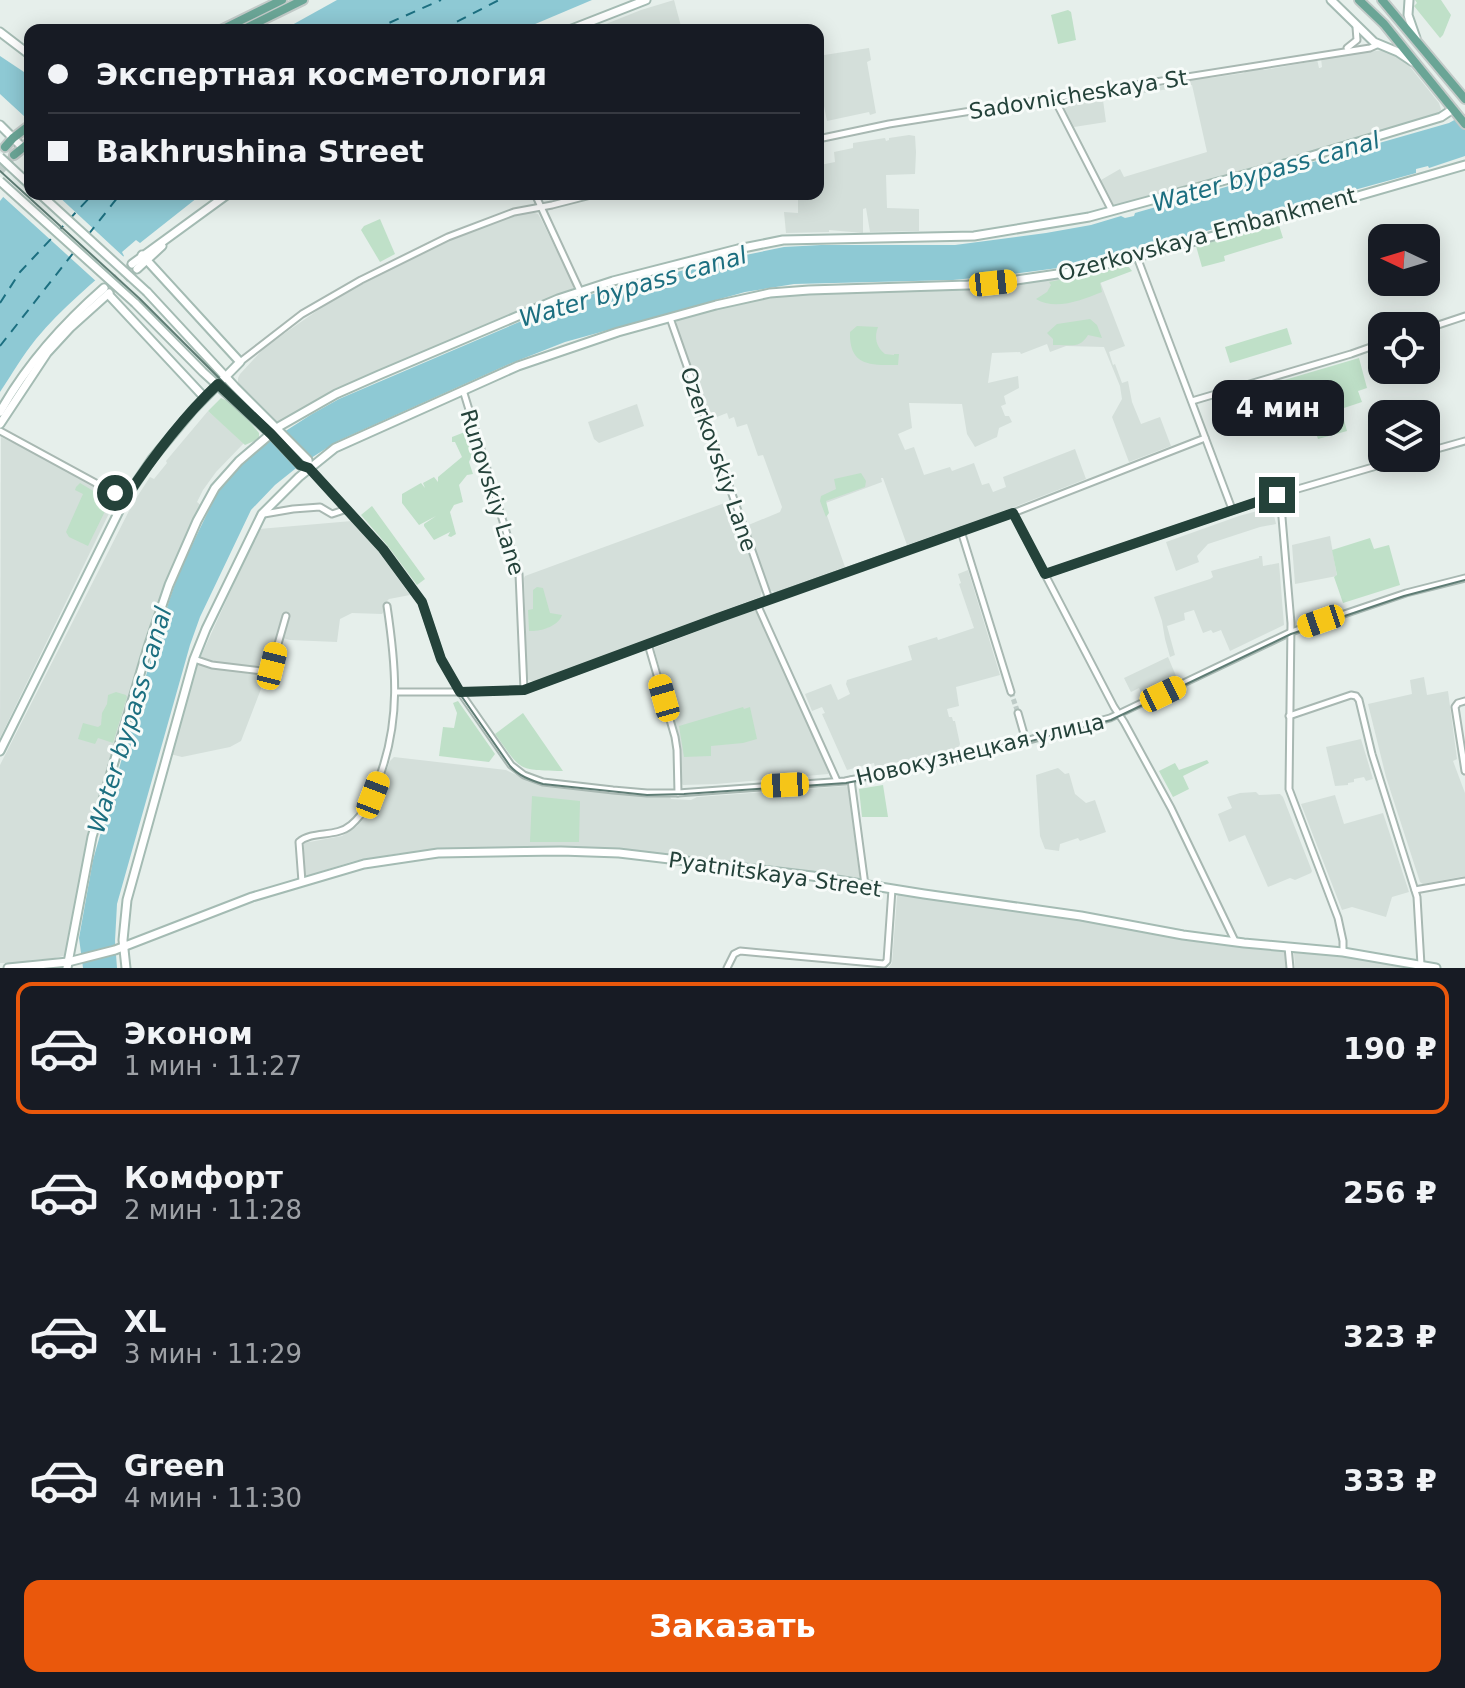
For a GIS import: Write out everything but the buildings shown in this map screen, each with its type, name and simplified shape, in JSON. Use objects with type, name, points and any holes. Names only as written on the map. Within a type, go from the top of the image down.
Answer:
[{"type":"main road","points":[[233,24],[282,0]]},
{"type":"main road","points":[[254,24],[303,0]]},
{"type":"main road","points":[[1359,0],[1383,23],[1459,116]]},
{"type":"main road","points":[[1383,1],[1465,99]]},
{"type":"main road","points":[[5,147],[24,130]]},
{"type":"main road","points":[[14,155],[24,146]]},
{"type":"street","points":[[584,24],[646,0]]},
{"type":"street","points":[[1331,0],[1379,44],[1398,52],[1421,69]]},
{"type":"street","points":[[1409,0],[1408,15],[1416,38]]},
{"type":"street","points":[[1339,51],[1357,40],[1353,21]]},
{"type":"street","points":[[1370,37],[1384,40],[1383,23]]},
{"type":"street","points":[[0,32],[24,50]]},
{"type":"street","name":"Sadovnicheskaya St","points":[[824,138],[885,125],[1370,48],[1379,44]]},
{"type":"street","points":[[1054,98],[1112,211]]},
{"type":"street","points":[[68,965],[92,837],[169,585],[215,488],[239,461],[307,410],[350,388],[580,291],[738,249],[783,240],[974,236],[1048,225],[1112,211],[1437,119],[1459,116]]},
{"type":"street","points":[[0,125],[13,138],[24,143]]},
{"type":"street","points":[[0,157],[24,179]]},
{"type":"street","name":"Ozerkovskaya Embankment","points":[[126,968],[119,949],[131,884],[194,659],[262,514],[306,464],[344,444],[547,354],[670,318],[770,293],[993,283],[1078,271],[1465,165]]},
{"type":"street","points":[[0,181],[135,303],[218,384],[276,432]]},
{"type":"street","points":[[47,200],[147,292],[383,549],[422,602],[441,659],[460,692]]},
{"type":"street","points":[[134,266],[220,200]]},
{"type":"street","points":[[538,200],[580,291]]},
{"type":"street","points":[[0,751],[125,499],[152,459],[204,397],[240,362],[285,325],[361,280],[462,231],[514,212],[570,200]]},
{"type":"street","points":[[1137,257],[1232,509]]},
{"type":"street","points":[[144,258],[240,362]]},
{"type":"street","points":[[107,291],[204,397]]},
{"type":"street","points":[[0,412],[53,336],[107,291]]},
{"type":"street","points":[[0,424],[47,353],[107,291]]},
{"type":"street","points":[[1440,324],[1465,316]]},
{"type":"street","name":"Ozerkovskiy Lane","points":[[670,318],[769,599]]},
{"type":"street","points":[[1192,401],[1368,348]]},
{"type":"street","name":"Runovskiy Lane","points":[[463,390],[519,574],[524,690]]},
{"type":"street","points":[[0,431],[125,499]]},
{"type":"street","points":[[396,692],[524,690],[1013,513],[1205,438]]},
{"type":"street","points":[[1440,448],[1465,441]]},
{"type":"street","points":[[1045,574],[1232,509],[1368,468]]},
{"type":"street","points":[[1280,494],[1291,632],[1289,789],[1338,918],[1343,952]]},
{"type":"street","points":[[279,496],[283,507],[293,509]]},
{"type":"street","points":[[260,518],[267,513],[293,509],[320,507],[332,514],[347,509]]},
{"type":"street","points":[[1013,513],[1171,808],[1235,942]]},
{"type":"street","points":[[961,531],[1011,692]]},
{"type":"street","name":"Новокузнецкая улица","points":[[460,692],[511,765],[530,778],[543,782],[617,791],[678,793],[838,782],[942,762],[1119,715],[1291,632],[1406,593],[1465,578]]},
{"type":"street","points":[[757,604],[838,782]]},
{"type":"street","points":[[302,882],[301,840],[341,832],[358,818],[369,804],[389,753],[396,692],[387,606]]},
{"type":"street","points":[[194,659],[212,665],[270,672],[286,616]]},
{"type":"street","points":[[648,644],[675,737],[678,793]]},
{"type":"street","points":[[1289,716],[1351,695],[1358,698],[1372,754],[1415,890],[1421,965]]},
{"type":"street","points":[[1465,701],[1456,705],[1455,710],[1465,771]]},
{"type":"street","points":[[1018,713],[1026,741]]},
{"type":"street","points":[[851,780],[865,885]]},
{"type":"street","name":"Pyatnitskaya Street","points":[[8,968],[68,965],[136,944],[244,900],[358,866],[432,854],[567,851],[700,862],[1081,916],[1178,934],[1343,952],[1436,968]]},
{"type":"street","points":[[1415,890],[1465,881]]},
{"type":"street","points":[[727,968],[734,954],[740,951],[884,964],[887,961],[892,889]]},
{"type":"street","points":[[1288,947],[1290,968]]},
{"type":"shaded area","points":[[674,0],[680,24],[606,24]]},
{"type":"shaded area","points":[[869,48],[871,60],[867,62],[876,113],[827,121],[824,55]]},
{"type":"shaded area","points":[[1384,50],[1393,52],[1403,58],[1439,103],[1440,113],[1115,205],[1112,204],[1062,106],[1063,101],[1068,99],[1099,97],[1110,92],[1183,83],[1185,80],[1264,70],[1317,59],[1320,68],[1321,58]],"holes":[[[1192,85],[1207,152],[1124,177],[1120,169],[1101,180],[1074,127],[1106,122],[1103,100]]]},
{"type":"shaded area","points":[[915,136],[915,174],[886,175],[887,208],[919,209],[919,231],[870,232],[866,208],[863,209],[863,233],[829,230],[786,233],[784,212],[798,213],[798,200],[824,200],[824,164],[835,162],[834,152],[853,148],[853,143],[885,138],[886,141],[889,138]]},
{"type":"shaded area","points":[[532,212],[538,214],[542,221],[573,284],[571,290],[377,371],[279,422],[274,422],[238,386],[240,374],[265,347],[328,303],[458,236]]},
{"type":"shaded area","points":[[1097,270],[1125,346],[1109,352],[1113,365],[1122,383],[1128,381],[1141,424],[1160,417],[1171,446],[1129,462],[1112,417],[1122,399],[1120,386],[1104,347],[1066,346],[1050,352],[1047,344],[1021,354],[992,353],[988,383],[1018,376],[1019,388],[1004,396],[1006,404],[1001,406],[1012,422],[999,428],[997,437],[975,447],[967,434],[962,404],[909,403],[912,428],[898,434],[905,450],[914,447],[924,475],[950,467],[952,471],[974,463],[982,485],[989,483],[993,492],[1006,487],[1003,477],[1075,449],[1086,479],[907,545],[881,478],[882,482],[823,504],[845,567],[775,592],[769,590],[746,526],[780,512],[782,507],[763,455],[758,456],[747,424],[737,427],[734,417],[729,419],[727,413],[709,420],[676,326],[677,319],[714,308],[787,295],[892,289],[951,290]]},
{"type":"shaded area","points":[[637,404],[644,426],[599,443],[594,439],[588,422]]},
{"type":"shaded area","points":[[208,411],[244,443],[203,490],[197,502],[203,507],[186,537],[157,607],[89,836],[67,955],[25,963],[0,963],[0,765],[133,503],[150,477],[154,479]]},
{"type":"shaded area","points":[[1,437],[114,497],[115,501],[0,738]]},
{"type":"shaded area","points":[[730,501],[762,591],[760,597],[535,681],[527,679],[525,576]]},
{"type":"shaded area","points":[[1272,507],[1276,524],[1208,544],[1197,556],[1199,562],[1176,571],[1166,542]]},
{"type":"shaded area","points":[[352,521],[410,595],[389,599],[382,614],[352,613],[340,619],[337,642],[283,638],[289,617],[283,615],[266,676],[241,741],[230,747],[182,757],[170,754],[195,669],[259,529]]},
{"type":"shaded area","points":[[1330,536],[1337,576],[1295,584],[1292,545]]},
{"type":"shaded area","points":[[1262,556],[1263,566],[1279,563],[1284,625],[1230,651],[1221,630],[1203,633],[1194,610],[1184,613],[1185,620],[1167,626],[1175,655],[1170,657],[1154,597],[1210,579],[1213,577],[1211,571]]},
{"type":"shaded area","points":[[968,570],[1000,675],[956,687],[959,706],[947,709],[949,717],[955,721],[960,744],[958,749],[847,770],[822,714],[825,713],[822,707],[812,711],[805,694],[831,684],[838,700],[850,694],[847,680],[912,660],[908,646],[974,628],[959,584],[958,574]]},
{"type":"shaded area","points":[[752,610],[757,612],[829,770],[828,774],[683,785],[678,735],[654,648]]},
{"type":"shaded area","points":[[1168,657],[1176,676],[1141,692],[1139,688],[1131,692],[1124,678]]},
{"type":"shaded area","points":[[1424,677],[1427,695],[1448,691],[1457,759],[1453,761],[1465,793],[1465,876],[1423,884],[1386,777],[1368,704],[1412,694],[1410,680]]},
{"type":"shaded area","points":[[1361,739],[1373,779],[1366,781],[1364,777],[1354,779],[1348,785],[1335,786],[1326,747]]},
{"type":"shaded area","points":[[394,757],[506,770],[543,785],[671,799],[691,800],[697,797],[846,786],[860,880],[703,859],[564,848],[424,850],[354,861],[306,876],[304,843],[342,836],[357,826],[375,802]]},
{"type":"shaded area","points":[[1058,768],[1065,774],[1069,773],[1075,794],[1086,803],[1095,800],[1106,832],[1060,844],[1059,851],[1045,849],[1040,836],[1036,775]]},
{"type":"shaded area","points":[[1256,792],[1259,795],[1280,794],[1283,797],[1311,873],[1268,887],[1245,835],[1229,842],[1218,814],[1232,808],[1227,797]]},
{"type":"shaded area","points":[[1335,795],[1344,824],[1383,813],[1409,892],[1392,897],[1386,917],[1352,907],[1342,910],[1301,804]]},
{"type":"shaded area","points":[[899,893],[1079,919],[1217,945],[1282,949],[1285,951],[1286,968],[888,968],[892,963]]},
{"type":"shaded area","points":[[1295,951],[1369,959],[1413,968],[1295,968]]},
{"type":"green space","points":[[1415,0],[1441,0],[1451,15],[1440,38],[1414,6],[1417,3]]},
{"type":"green space","points":[[1068,10],[1076,40],[1058,44],[1051,15]]},
{"type":"green space","points":[[380,219],[395,254],[380,262],[361,230]]},
{"type":"green space","points":[[1278,222],[1283,238],[1224,256],[1225,261],[1202,267],[1196,246]]},
{"type":"green space","points":[[1128,266],[1132,271],[1100,283],[1102,292],[1086,298],[1060,304],[1036,299],[1047,292],[1051,285],[1049,282]]},
{"type":"green space","points":[[1090,319],[1097,325],[1102,338],[1088,335],[1081,343],[1053,345],[1053,339],[1047,333],[1057,324]]},
{"type":"green space","points":[[857,326],[878,327],[878,345],[885,354],[899,354],[898,365],[871,364],[858,358],[853,352],[850,332]]},
{"type":"green space","points":[[1287,328],[1292,344],[1230,363],[1225,347]]},
{"type":"green space","points":[[1359,358],[1367,388],[1358,391],[1362,402],[1341,409],[1347,431],[1318,439],[1314,427],[1303,430],[1298,425],[1292,406],[1248,420],[1240,393]]},
{"type":"green space","points":[[221,398],[246,418],[259,433],[259,439],[245,445],[208,411]]},
{"type":"green space","points":[[470,430],[475,447],[469,462],[473,474],[467,475],[459,485],[463,502],[454,505],[450,512],[456,534],[448,536],[450,532],[434,540],[424,524],[436,516],[419,525],[402,503],[402,494],[421,483],[425,488],[423,483],[434,477],[438,482],[438,477],[462,457],[452,437]]},
{"type":"green space","points":[[861,473],[866,481],[865,487],[826,501],[829,513],[826,517],[821,496],[836,489],[834,479]]},
{"type":"green space","points":[[80,483],[110,501],[88,546],[69,537],[66,532],[83,494],[75,490]]},
{"type":"green space","points":[[372,506],[425,579],[417,585],[361,515]]},
{"type":"green space","points":[[1370,538],[1374,549],[1389,545],[1400,585],[1343,603],[1334,577],[1337,575],[1332,550]]},
{"type":"green space","points":[[543,588],[550,613],[562,615],[548,628],[529,631],[528,610],[533,609],[533,590]]},
{"type":"green space","points":[[116,692],[127,697],[113,743],[98,738],[95,744],[78,739],[83,723],[101,725],[108,695]]},
{"type":"green space","points":[[458,701],[495,754],[489,762],[439,756],[443,727],[454,728],[457,713],[453,703]]},
{"type":"green space","points":[[750,707],[757,739],[711,746],[711,756],[684,757],[679,726]]},
{"type":"green space","points":[[523,713],[563,771],[522,766],[495,734]]},
{"type":"green space","points":[[1207,760],[1209,763],[1183,776],[1189,789],[1173,797],[1159,771],[1175,763],[1179,770]]},
{"type":"green space","points":[[883,785],[888,817],[862,817],[859,789]]},
{"type":"green space","points":[[532,796],[580,801],[579,842],[530,842]]},
{"type":"water","points":[[337,0],[592,0],[535,24],[294,24]]},
{"type":"water","points":[[0,56],[24,72],[24,116],[0,94]]},
{"type":"water","name":"Water bypass canal","points":[[1465,114],[1465,156],[1416,169],[1416,173],[1152,246],[1148,243],[1139,246],[1138,250],[1058,268],[953,280],[794,284],[745,292],[565,342],[338,441],[300,465],[251,510],[200,617],[190,645],[117,904],[117,968],[83,968],[79,938],[93,860],[179,572],[217,493],[235,470],[270,441],[312,414],[339,399],[545,311],[611,289],[784,247],[955,245],[1091,225],[1121,216],[1134,216],[1135,213],[1449,123]]},
{"type":"water","points":[[24,171],[24,200],[194,200],[140,243],[136,240],[122,252],[124,256],[67,306],[36,339],[0,392],[0,201]]},
{"type":"pier","points":[[24,164],[24,200],[62,200],[126,259],[98,283],[0,194]]},
{"type":"ferry route","points":[[387,24],[441,0]]},
{"type":"ferry route","points":[[453,24],[499,0]]},
{"type":"ferry route","points":[[0,303],[20,272],[87,200]]},
{"type":"ferry route","points":[[88,235],[116,200]]},
{"type":"ferry route","points":[[0,346],[74,252]]},
{"type":"tunnel","points":[[0,171],[14,155]]},
{"type":"tunnel","points":[[104,288],[132,264]]},
{"type":"tunnel","points":[[109,293],[137,269]]},
{"type":"tunnel","points":[[1011,692],[1018,713]]},
{"type":"tram line","points":[[0,171],[24,193]]},
{"type":"tram line","points":[[32,200],[140,299],[276,435],[381,550],[419,602],[439,660],[453,684],[510,766],[525,777],[543,784],[647,795],[684,794],[846,783],[944,764],[1111,720],[1291,634],[1404,596],[1465,580]]},
{"type":"route","points":[[115,493],[125,499],[152,459],[218,384],[300,465],[309,468],[383,549],[422,602],[441,659],[460,692],[524,690],[1013,513],[1045,574],[1277,495]]}]
